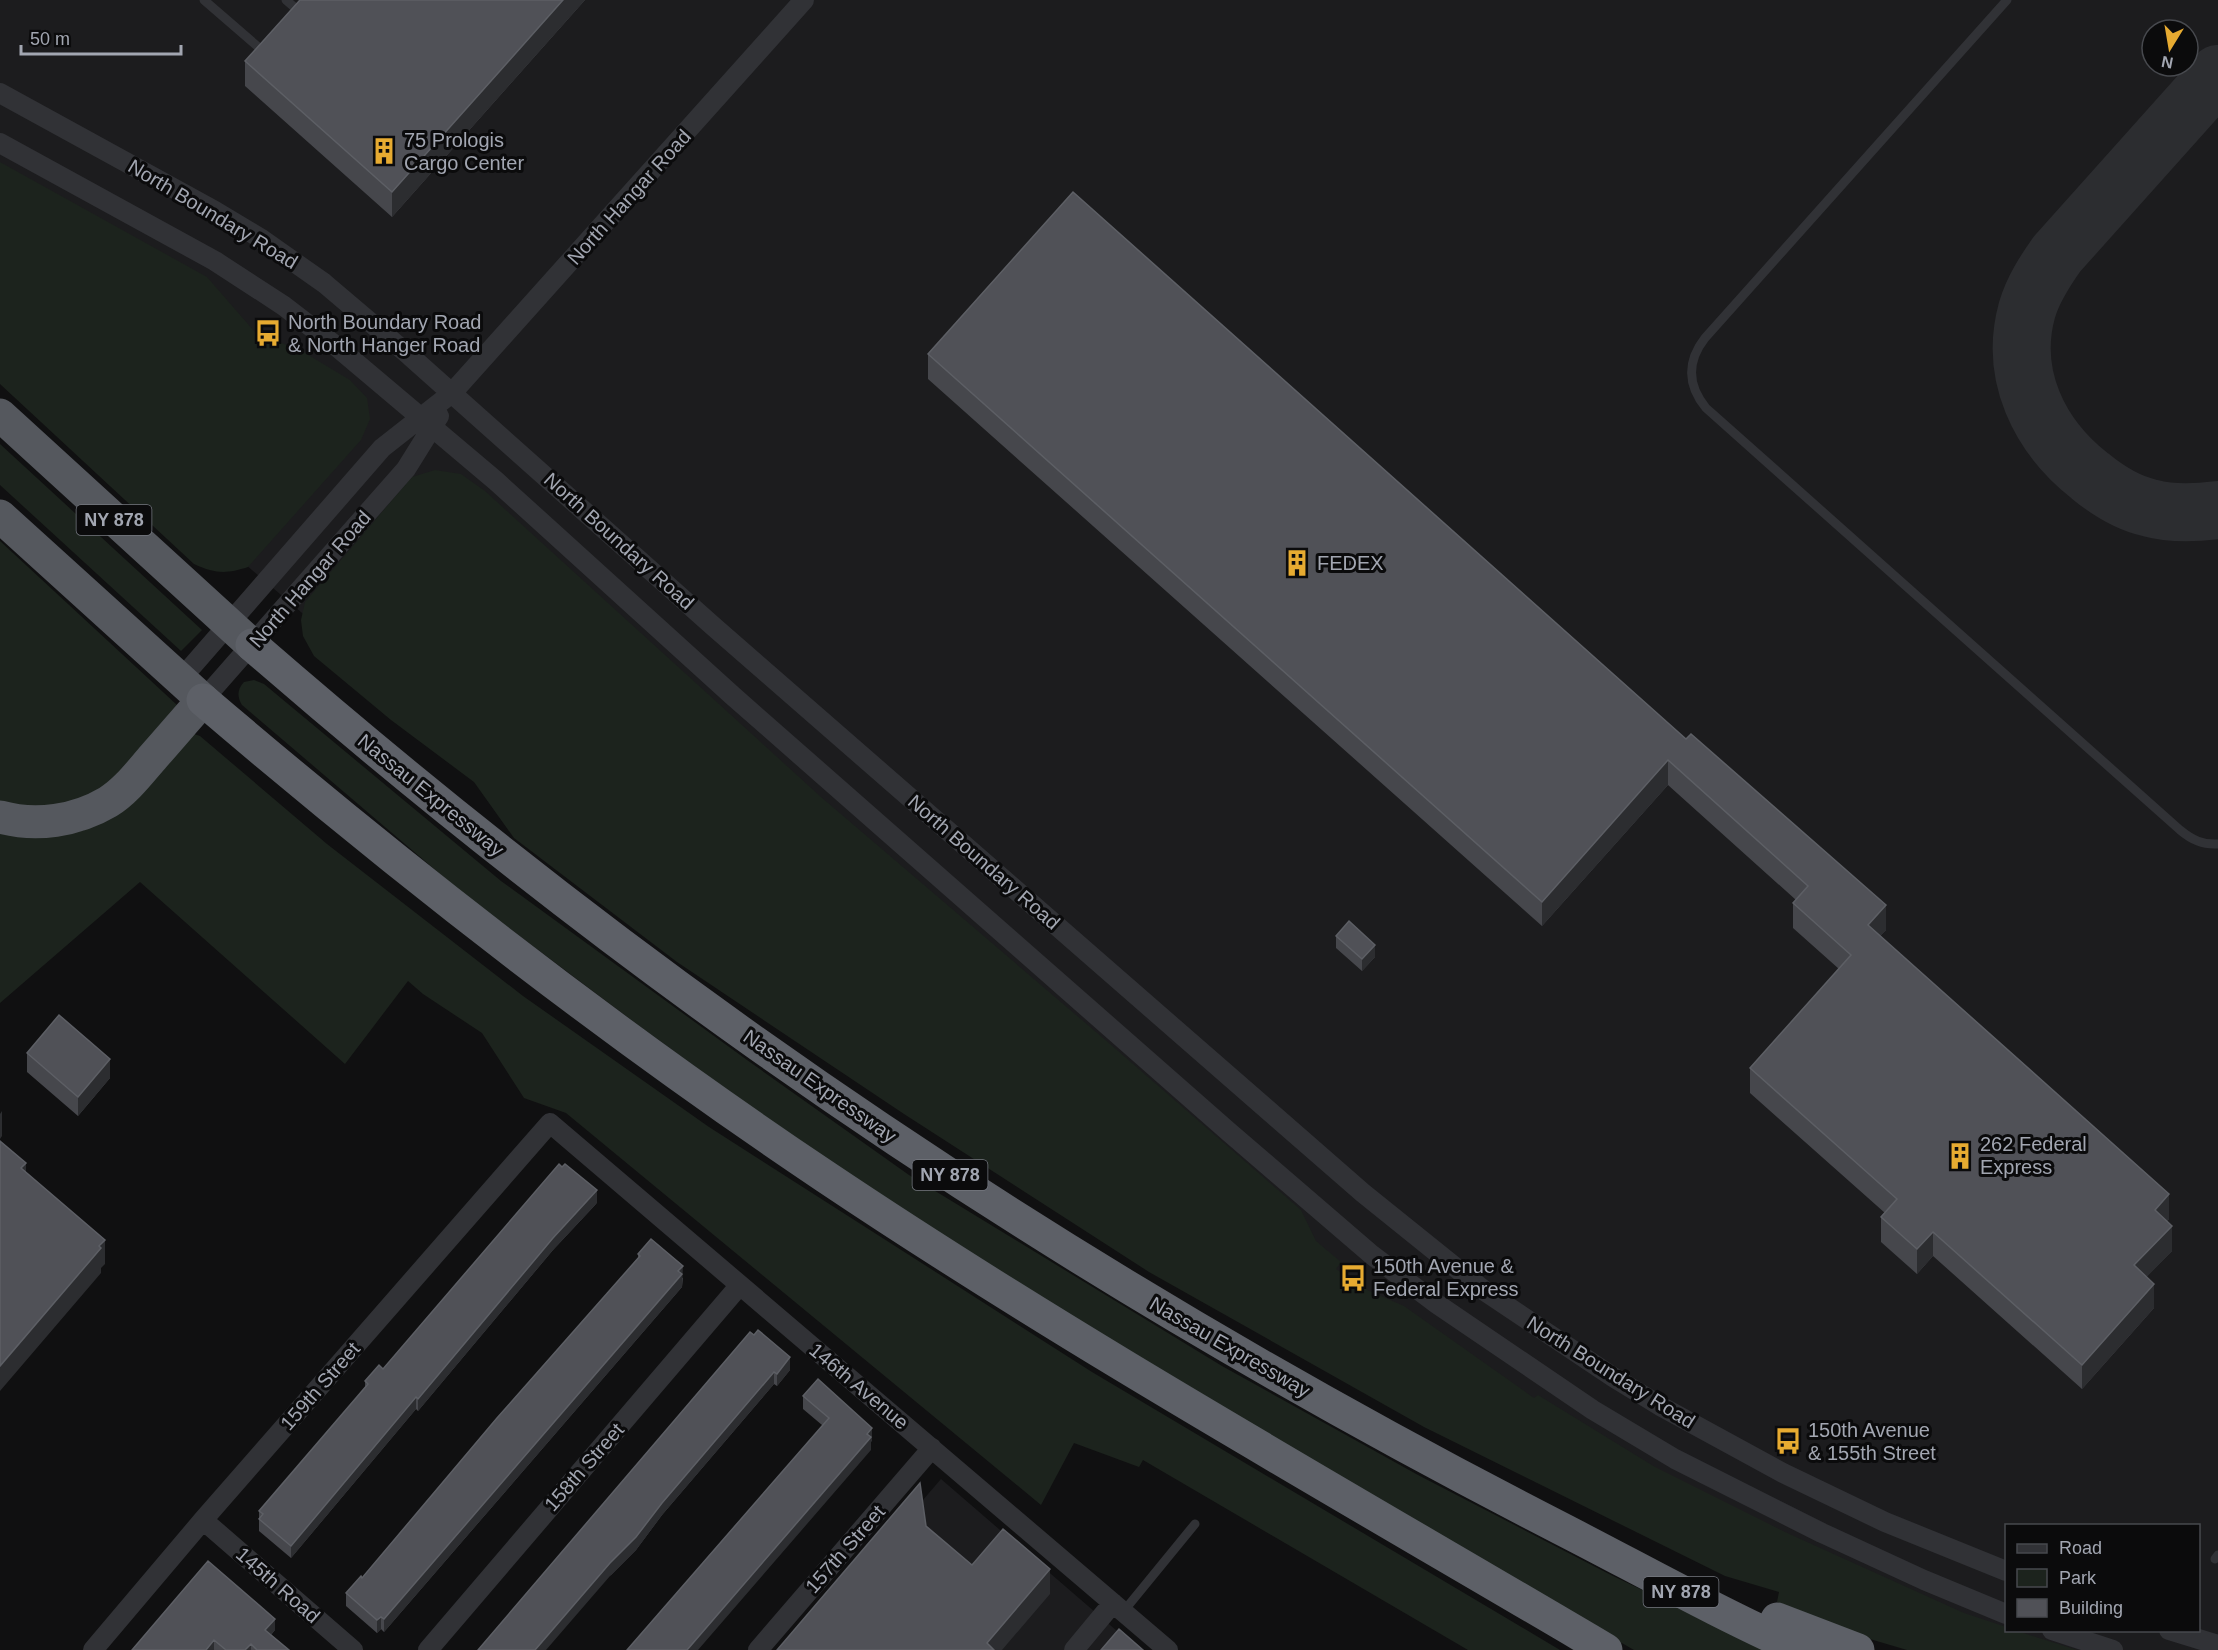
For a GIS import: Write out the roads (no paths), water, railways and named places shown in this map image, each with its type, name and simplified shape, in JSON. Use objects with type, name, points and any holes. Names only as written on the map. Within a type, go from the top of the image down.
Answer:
[{"type":"highway","name":"Nassau Expressway","points":[[0,415],[240,635],[378,753],[567,903],[728,1022],[874,1125],[1024,1223],[1223,1344],[1370,1428],[1702,1604],[1801,1650]]},
{"type":"highway","points":[[0,516],[192,690],[448,903],[628,1039],[819,1173],[1083,1340],[1606,1650]]},
{"type":"highway","points":[[0,817],[26,822],[48,822],[87,812],[108,802],[126,787],[192,690]]},
{"type":"highway","points":[[1564,1530],[1744,1606],[1858,1650]]},
{"type":"street","name":"North Hangar Road","points":[[192,690],[240,635],[406,469],[427,423],[452,393],[804,0]]},
{"type":"street","name":"North Boundary Road","points":[[0,93],[215,211],[268,243],[341,297],[713,626],[1363,1193],[1478,1286],[1613,1377],[1783,1473],[1885,1522],[2005,1570]]},
{"type":"street","name":"North Boundary Road","points":[[0,143],[215,261],[260,289],[308,324],[496,481],[733,696],[1165,1077],[1333,1222],[1418,1290],[1542,1376],[1631,1434],[1675,1459],[1822,1533],[1924,1580],[2005,1613]]},
{"type":"street","name":"North Hangar Road","points":[[192,690],[240,635],[382,448],[427,423]]},
{"type":"street","name":"146th Avenue","points":[[550,1123],[1168,1650]]},
{"type":"street","name":"159th Street","points":[[93,1650],[203,1520],[550,1123]]},
{"type":"street","name":"158th Street","points":[[428,1650],[740,1285]]},
{"type":"street","name":"157th Street","points":[[758,1650],[932,1448]]},
{"type":"street","name":"145th Road","points":[[203,1520],[353,1650]]},
{"type":"street","points":[[1074,1650],[1118,1607]]},
{"type":"street","points":[[2058,1632],[2113,1650]]},
{"type":"street","points":[[2175,1632],[2218,1646]]},
{"type":"lane","points":[[204,0],[264,52]]},
{"type":"lane","points":[[286,0],[300,12]]},
{"type":"lane","points":[[2007,0],[1705,338],[1695,354],[1691,372],[1693,382],[1699,399],[1706,408],[2180,830],[2200,843],[2218,844]]},
{"type":"lane","points":[[1118,1607],[1195,1524]]},
{"type":"place","name":"75 Prologis Cargo Center","points":[[384,151]]},
{"type":"place","name":"North Boundary Road & North Hanger Road","points":[[268,333]]},
{"type":"place","name":"FEDEX","points":[[1297,563]]},
{"type":"place","name":"262 Federal Express","points":[[1960,1156]]},
{"type":"place","name":"150th Avenue & Federal Express","points":[[1353,1278]]},
{"type":"place","name":"150th Avenue & 155th Street","points":[[1788,1441]]}]
